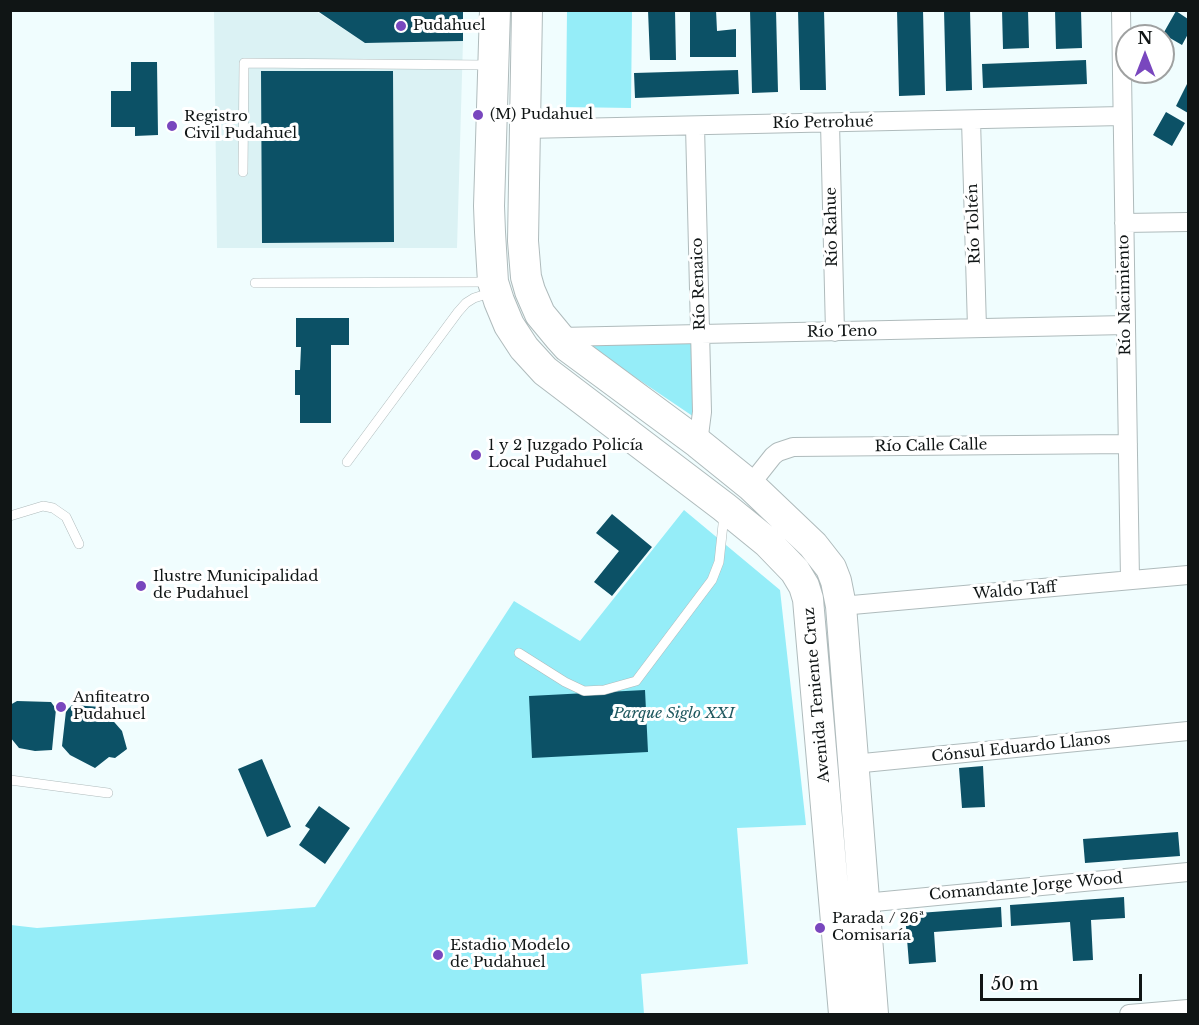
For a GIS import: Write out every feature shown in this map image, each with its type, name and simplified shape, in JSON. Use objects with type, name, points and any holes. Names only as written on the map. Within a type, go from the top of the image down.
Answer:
[{"type":"main road","name":"Avenida Teniente Cruz","points":[[495,10],[489,206],[494,286],[509,325],[516,337],[545,371],[767,542],[784,558],[800,579],[808,598],[844,1014]]},
{"type":"main road","name":"Avenida Teniente Cruz","points":[[527,10],[523,241],[526,277],[540,314],[568,347],[698,443],[750,485],[813,545],[831,568],[836,581],[841,606],[873,1014]]},
{"type":"main road","points":[[588,402],[607,376]]},
{"type":"street","name":"Río Nacimiento","points":[[1120,10],[1130,580]]},
{"type":"street","name":"Río Petrohué","points":[[525,129],[1122,116]]},
{"type":"street","name":"Río Toltén","points":[[971,120],[977,328]]},
{"type":"street","name":"Río Rahue","points":[[830,123],[834,332]]},
{"type":"street","name":"Río Renaico","points":[[695,126],[702,412],[698,443]]},
{"type":"street","points":[[1124,223],[1188,222]]},
{"type":"street","name":"Río Teno","points":[[559,337],[1126,325]]},
{"type":"street","name":"Río Calle Calle","points":[[750,485],[773,456],[793,447],[1128,444]]},
{"type":"street","name":"Waldo Taff","points":[[841,606],[1188,575]]},
{"type":"street","name":"Cónsul Eduardo Llanos","points":[[854,764],[1188,731]]},
{"type":"street","name":"Comandante Jorge Wood","points":[[864,903],[1188,872]]},
{"type":"street","points":[[1129,1014],[1188,1009]]},
{"type":"lane","points":[[243,172],[244,63],[494,65]]},
{"type":"lane","points":[[255,283],[494,286]]},
{"type":"lane","points":[[348,462],[458,312],[466,303],[494,286]]},
{"type":"lane","points":[[10,516],[43,506],[53,508],[66,517],[79,544]]},
{"type":"lane","points":[[519,653],[565,682],[584,691],[604,690],[636,681],[712,580],[719,562],[724,507]]},
{"type":"lane","points":[[10,780],[108,793]]},
{"type":"shaded area","points":[[214,11],[316,11],[365,43],[463,41],[457,248],[217,248]]},
{"type":"green space","points":[[567,11],[632,11],[631,108],[566,107]]},
{"type":"green space","points":[[695,341],[697,419],[589,346]]},
{"type":"green space","name":"Parque Siglo XXI","points":[[684,510],[780,590],[806,825],[737,828],[748,964],[641,974],[644,1014],[11,1014],[11,925],[37,928],[315,907],[514,601],[580,641]]},
{"type":"building","name":"Pudahuel","points":[[316,10],[463,10],[463,41],[365,43]]},
{"type":"building","points":[[648,10],[675,10],[676,60],[650,60]]},
{"type":"building","points":[[690,10],[716,10],[717,31],[736,29],[736,57],[690,57]]},
{"type":"building","points":[[750,10],[776,10],[778,92],[752,93]]},
{"type":"building","points":[[798,10],[824,10],[826,90],[800,90]]},
{"type":"building","points":[[897,10],[923,10],[925,95],[899,96]]},
{"type":"building","points":[[944,10],[970,10],[972,90],[946,91]]},
{"type":"building","points":[[1002,10],[1028,10],[1029,48],[1003,49]]},
{"type":"building","points":[[1055,10],[1081,10],[1082,48],[1056,49]]},
{"type":"building","points":[[1176,11],[1188,19],[1188,34],[1182,45],[1175,41],[1175,24],[1169,24]]},
{"type":"building","points":[[1086,60],[1087,84],[983,88],[982,64]]},
{"type":"building","points":[[131,62],[157,62],[158,135],[135,136],[135,127],[111,127],[111,91],[131,91]]},
{"type":"building","points":[[738,70],[739,94],[635,98],[634,73]]},
{"type":"building","points":[[261,71],[393,71],[394,242],[262,243]]},
{"type":"building","points":[[1188,82],[1188,113],[1176,106]]},
{"type":"building","points":[[1166,112],[1185,123],[1172,146],[1153,135]]},
{"type":"building","points":[[296,318],[349,318],[349,345],[331,345],[331,423],[300,423],[300,395],[295,395],[295,370],[300,370],[301,347],[296,347]]},
{"type":"building","points":[[612,514],[652,547],[612,596],[594,582],[619,551],[596,533]]},
{"type":"building","points":[[645,690],[648,752],[532,758],[529,696]]},
{"type":"building","points":[[17,701],[51,702],[56,709],[52,750],[35,751],[19,748],[10,737],[10,705]]},
{"type":"building","points":[[72,705],[101,707],[122,731],[127,749],[115,758],[109,757],[95,768],[70,755],[62,746],[66,711]]},
{"type":"building","points":[[262,759],[291,827],[267,837],[238,769]]},
{"type":"building","points":[[983,766],[985,807],[962,808],[959,768]]},
{"type":"building","points":[[319,806],[350,828],[325,864],[299,845],[310,829],[305,826]]},
{"type":"building","points":[[1178,832],[1180,856],[1085,863],[1083,839]]},
{"type":"building","points":[[1124,897],[1125,918],[1091,920],[1093,960],[1073,961],[1070,922],[1011,926],[1010,905]]},
{"type":"building","points":[[1001,907],[1002,927],[934,932],[936,962],[909,964],[905,914]]},
{"type":"place","name":"Pudahuel","points":[[401,26]]},
{"type":"place","name":"(M) Pudahuel","points":[[478,115]]},
{"type":"place","name":"Registro Civil Pudahuel","points":[[172,126]]},
{"type":"place","name":"1 y 2 Juzgado Policía Local Pudahuel","points":[[476,455]]},
{"type":"place","name":"Ilustre Municipalidad de Pudahuel","points":[[141,586]]},
{"type":"place","name":"Anfiteatro Pudahuel","points":[[61,707]]},
{"type":"place","name":"Parada / 26ª Comisaría","points":[[820,928]]},
{"type":"place","name":"Estadio Modelo de Pudahuel","points":[[438,955]]}]
